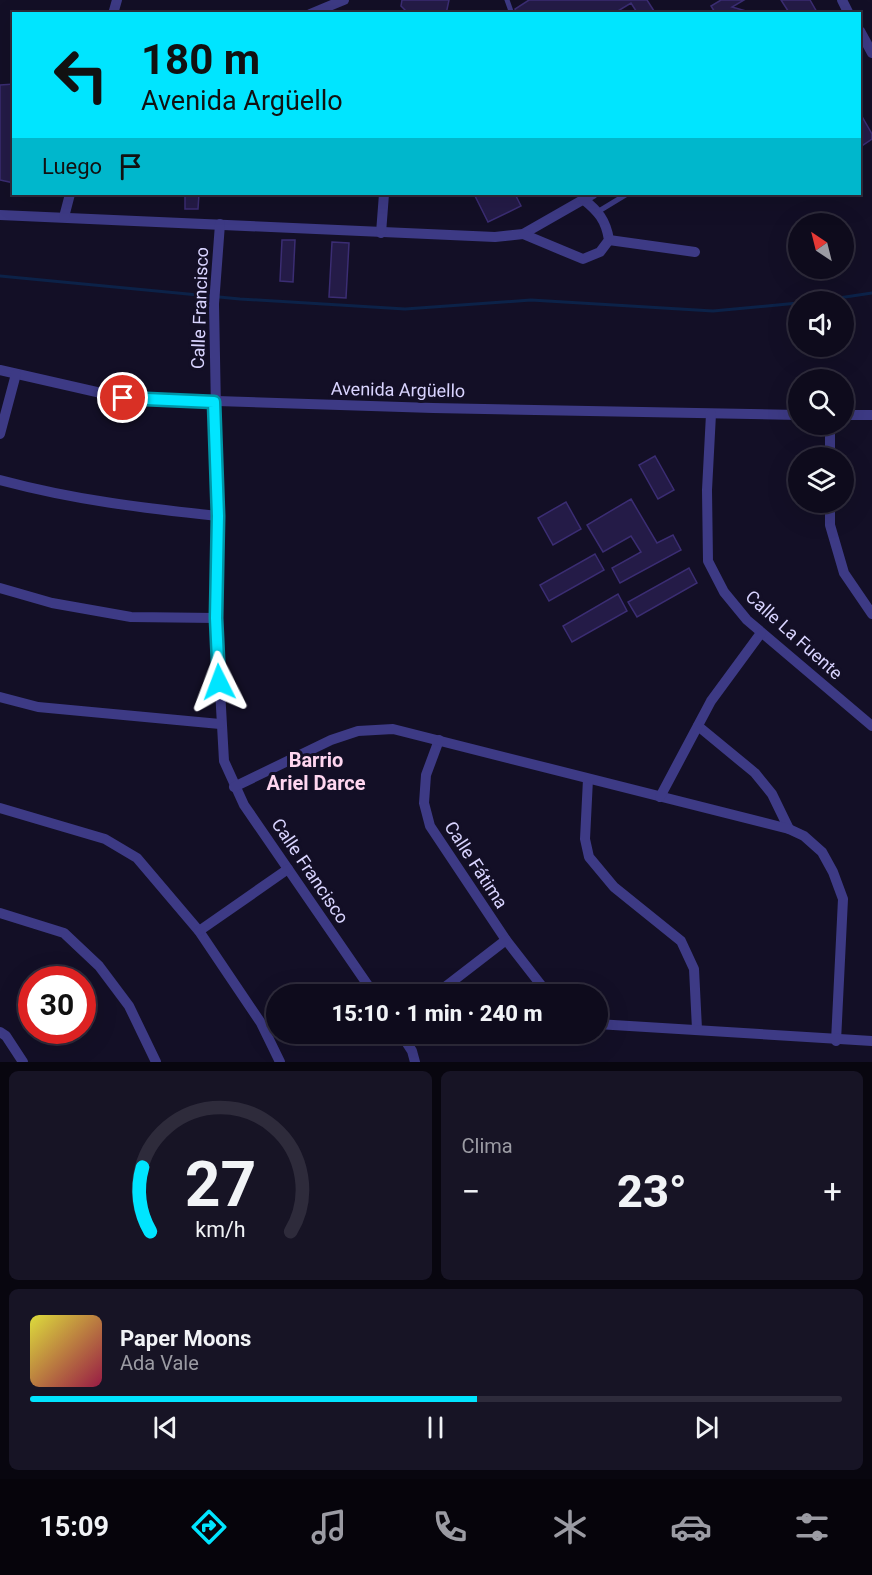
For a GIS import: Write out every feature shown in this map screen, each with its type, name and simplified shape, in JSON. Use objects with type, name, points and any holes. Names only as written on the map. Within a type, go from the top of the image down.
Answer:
[{"type":"street","points":[[315,12],[344,0]]},
{"type":"street","points":[[861,33],[872,53]]},
{"type":"street","points":[[64,217],[70,195]]},
{"type":"street","points":[[381,233],[384,195]]},
{"type":"street","points":[[0,215],[495,237],[523,234],[588,196],[607,228],[609,240],[600,252],[583,259],[523,234]]},
{"type":"street","name":"Calle Francisco","points":[[220,224],[214,304],[214,402],[218,516],[216,618],[220,724],[224,760],[234,787],[367,984]]},
{"type":"street","points":[[609,240],[695,252]]},
{"type":"street","name":"Avenida Argüello","points":[[0,370],[123,398],[788,415]]},
{"type":"street","points":[[0,434],[16,374]]},
{"type":"street","name":"Calle La Fuente","points":[[711,414],[707,490],[708,561],[724,592],[747,620],[872,726]]},
{"type":"street","points":[[854,415],[872,415]]},
{"type":"street","points":[[0,480],[49,493],[108,504],[218,516]]},
{"type":"street","points":[[830,513],[830,525],[844,573],[872,614]]},
{"type":"street","points":[[0,588],[52,603],[131,617],[216,618]]},
{"type":"street","points":[[660,797],[711,701],[761,633]]},
{"type":"street","points":[[0,697],[38,707],[220,724]]},
{"type":"street","points":[[698,726],[755,772],[772,794],[789,830]]},
{"type":"street","points":[[234,787],[331,740],[358,731],[393,729],[789,830],[804,836],[822,852],[833,872],[843,899],[836,1041]]},
{"type":"street","name":"Calle Fátima","points":[[439,740],[426,775],[424,803],[430,826],[506,940],[540,984]]},
{"type":"street","points":[[588,779],[585,839],[589,857],[614,887],[681,941],[694,969],[697,1029]]},
{"type":"street","points":[[0,808],[105,839],[136,858],[199,931],[261,1023],[280,1062]]},
{"type":"street","points":[[199,931],[288,869]]},
{"type":"street","points":[[0,913],[64,933],[99,966],[129,1005],[156,1062]]},
{"type":"street","points":[[449,984],[506,940]]},
{"type":"street","points":[[608,1025],[697,1029],[836,1041],[872,1041]]},
{"type":"street","points":[[0,1032],[6,1036],[23,1062]]},
{"type":"street","points":[[408,1044],[415,1062]]},
{"type":"lane","points":[[598,211],[619,195]]},
{"type":"building","points":[[402,0],[449,0],[446,12],[407,12],[401,6]]},
{"type":"building","points":[[529,0],[647,0],[655,12],[637,12],[631,3],[616,12],[516,12],[515,9]]},
{"type":"building","points":[[721,0],[744,0],[732,7],[746,11],[715,12],[711,6]]},
{"type":"building","points":[[781,0],[810,0],[817,12],[789,12]]},
{"type":"building","points":[[12,84],[12,183],[0,180],[0,85]]},
{"type":"building","points":[[861,115],[872,134],[872,139],[861,146]]},
{"type":"building","points":[[185,195],[199,195],[198,209],[185,209]]},
{"type":"building","points":[[474,195],[516,195],[521,206],[488,222]]},
{"type":"building","points":[[282,240],[295,240],[293,282],[280,281]]},
{"type":"building","points":[[332,242],[349,243],[346,298],[329,297]]},
{"type":"building","points":[[655,456],[674,490],[658,499],[639,465]]},
{"type":"building","points":[[631,499],[657,543],[673,535],[681,550],[620,583],[612,568],[641,552],[631,536],[603,552],[587,525]]},
{"type":"building","points":[[566,502],[581,529],[553,545],[538,518]]},
{"type":"building","points":[[595,554],[604,570],[549,601],[540,585]]},
{"type":"building","points":[[689,568],[697,583],[637,617],[628,602]]},
{"type":"building","points":[[618,594],[627,611],[572,642],[563,626]]},
{"type":"waterway","points":[[0,276],[240,299],[405,309],[531,300],[713,311],[788,304]]},
{"type":"waterway","points":[[854,296],[872,293]]},
{"type":"district","name":"Barrio Ariel Darce","points":[[316,772]]},
{"type":"route","points":[[123,398],[214,402],[218,516],[216,618],[219,682]]}]
